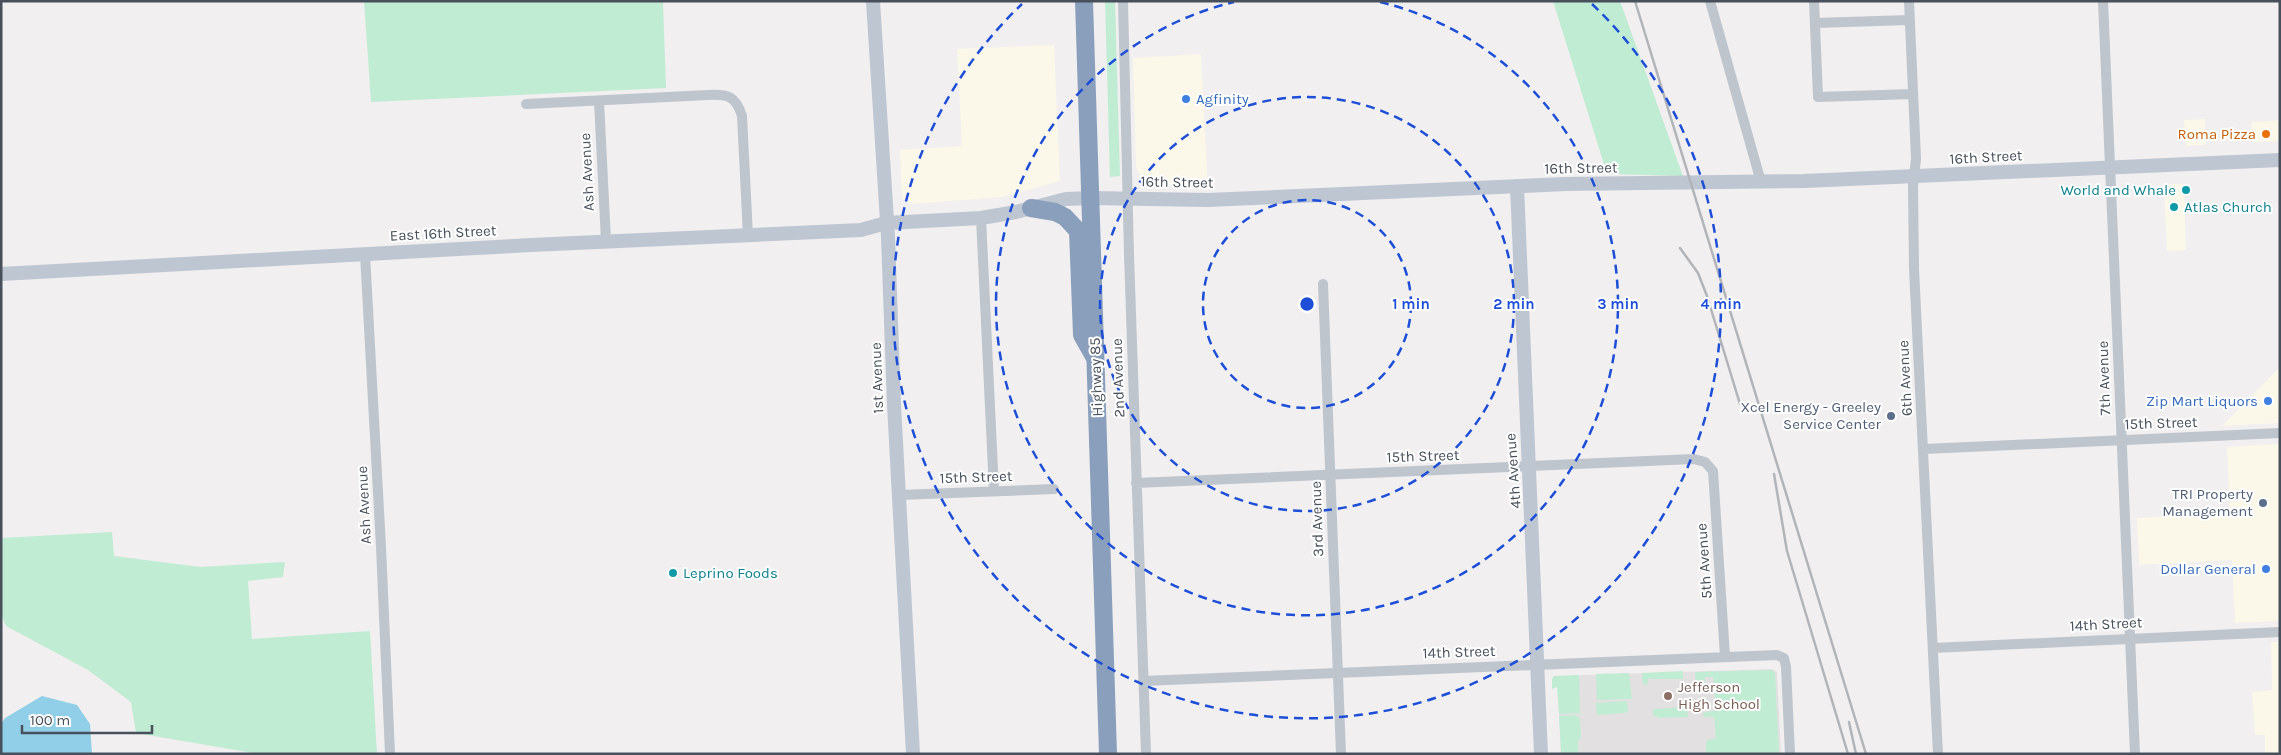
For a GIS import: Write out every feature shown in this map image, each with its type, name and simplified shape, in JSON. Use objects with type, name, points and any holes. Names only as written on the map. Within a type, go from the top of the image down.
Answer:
[{"type":"highway","name":"Highway 85","points":[[1084,1],[1108,754]]},
{"type":"highway","points":[[1031,208],[1054,212],[1065,217],[1078,232],[1082,335],[1096,359]]},
{"type":"street","name":"1st Avenue","points":[[873,1],[913,754]]},
{"type":"street","name":"2nd Avenue","points":[[1123,1],[1127,198],[1146,754]]},
{"type":"street","points":[[1710,1],[1761,182]]},
{"type":"street","points":[[1814,1],[1818,97],[1913,94]]},
{"type":"street","name":"6th Avenue","points":[[1909,1],[1916,160],[1914,176],[1914,269],[1938,754]]},
{"type":"street","name":"7th Avenue","points":[[2103,1],[2135,754]]},
{"type":"street","points":[[1815,22],[1909,20]]},
{"type":"street","points":[[526,104],[720,94],[732,98],[738,104],[742,116],[748,236]]},
{"type":"street","name":"Ash Avenue","points":[[599,101],[606,241]]},
{"type":"street","name":"16th Street","points":[[886,223],[981,218],[1066,199],[1208,200],[1516,186],[1761,182],[2280,160]]},
{"type":"street","name":"4th Avenue","points":[[1516,186],[1540,754]]},
{"type":"street","points":[[981,218],[994,491]]},
{"type":"street","name":"East 16th Street","points":[[1,274],[606,241],[861,230],[886,223]]},
{"type":"street","name":"Ash Avenue","points":[[365,254],[382,547],[390,754]]},
{"type":"street","name":"3rd Avenue","points":[[1323,284],[1341,754]]},
{"type":"street","name":"15th Street","points":[[1924,449],[2280,433]]},
{"type":"street","name":"15th Street","points":[[1136,483],[1694,459],[1705,462],[1708,465]]},
{"type":"street","name":"5th Avenue","points":[[1708,465],[1713,471],[1725,656]]},
{"type":"street","name":"15th Street","points":[[899,495],[1054,489]]},
{"type":"street","name":"14th Street","points":[[1933,648],[2280,632]]},
{"type":"street","name":"14th Street","points":[[1143,681],[1777,655],[1784,658],[1786,667],[1790,754]]},
{"type":"shaded area","points":[[1054,45],[1060,181],[1003,197],[910,204],[902,199],[900,150],[962,146],[957,49]]},
{"type":"shaded area","points":[[1201,54],[1208,190],[1142,180],[1136,167],[1133,58]]},
{"type":"shaded area","points":[[2205,119],[2206,145],[2186,146],[2184,120]]},
{"type":"shaded area","name":"Roma Pizza","points":[[2280,120],[2280,141],[2252,142],[2251,122]]},
{"type":"shaded area","points":[[2164,184],[2184,184],[2186,250],[2167,251]]},
{"type":"shaded area","points":[[2280,367],[2280,423],[2222,426]]},
{"type":"shaded area","points":[[2280,444],[2280,621],[2235,623],[2232,560],[2139,565],[2137,518],[2230,513],[2227,447]]},
{"type":"shaded area","points":[[2271,642],[2280,642],[2280,754],[2265,754],[2265,735],[2255,735],[2252,692],[2272,690]]},
{"type":"shaded area","name":"Jefferson High School","points":[[1772,669],[1777,672],[1781,754],[1561,754],[1558,676]]},
{"type":"green space","points":[[364,1],[663,1],[666,88],[371,102]]},
{"type":"green space","points":[[1105,1],[1115,1],[1120,176],[1110,177]]},
{"type":"green space","points":[[1553,1],[1620,1],[1683,176],[1607,174]]},
{"type":"green space","points":[[112,532],[114,556],[200,567],[285,562],[283,577],[248,581],[252,639],[370,631],[377,754],[259,754],[136,733],[131,702],[88,670],[6,626],[1,614],[1,538]]},
{"type":"green space","points":[[1772,670],[1775,673],[1779,754],[1706,754],[1706,741],[1716,738],[1714,717],[1704,717],[1703,713],[1716,710],[1713,677],[1705,677],[1705,684],[1696,685],[1695,672]]},
{"type":"green space","points":[[1683,671],[1683,679],[1648,679],[1647,685],[1643,684],[1642,673]]},
{"type":"green space","points":[[1629,673],[1632,699],[1597,700],[1596,674]]},
{"type":"green space","points":[[1579,675],[1580,715],[1577,713],[1559,714],[1557,687],[1552,689],[1552,679],[1554,676]]},
{"type":"green space","points":[[1627,701],[1628,711],[1625,713],[1597,715],[1596,703]]},
{"type":"green space","points":[[1687,707],[1688,717],[1658,718],[1658,716],[1653,716],[1653,709]]},
{"type":"green space","points":[[1576,715],[1580,719],[1581,738],[1578,740],[1578,754],[1561,754],[1559,716]]},
{"type":"water","points":[[42,696],[77,705],[90,724],[92,754],[1,754],[1,724],[5,718]]},
{"type":"railway","points":[[1635,1],[1866,754]]},
{"type":"railway","points":[[1680,248],[1698,273],[1707,296],[1740,404]]},
{"type":"railway","points":[[1774,474],[1787,551],[1848,754]]},
{"type":"railway","points":[[1849,722],[1856,754]]},
{"type":"place","name":"Agfinity","points":[[1186,99]]},
{"type":"place","name":"Roma Pizza","points":[[2266,134]]},
{"type":"place","name":"World and Whale","points":[[2186,190]]},
{"type":"place","name":"Atlas Church","points":[[2174,207]]},
{"type":"place","name":"Zip Mart Liquors","points":[[2268,401]]},
{"type":"place","name":"Xcel Energy - Greeley Service Center","points":[[1891,416]]},
{"type":"place","name":"TRI Property Management","points":[[2263,503]]},
{"type":"place","name":"Dollar General","points":[[2266,569]]},
{"type":"place","name":"Leprino Foods","points":[[673,573]]},
{"type":"place","name":"Jefferson High School","points":[[1668,696]]}]
